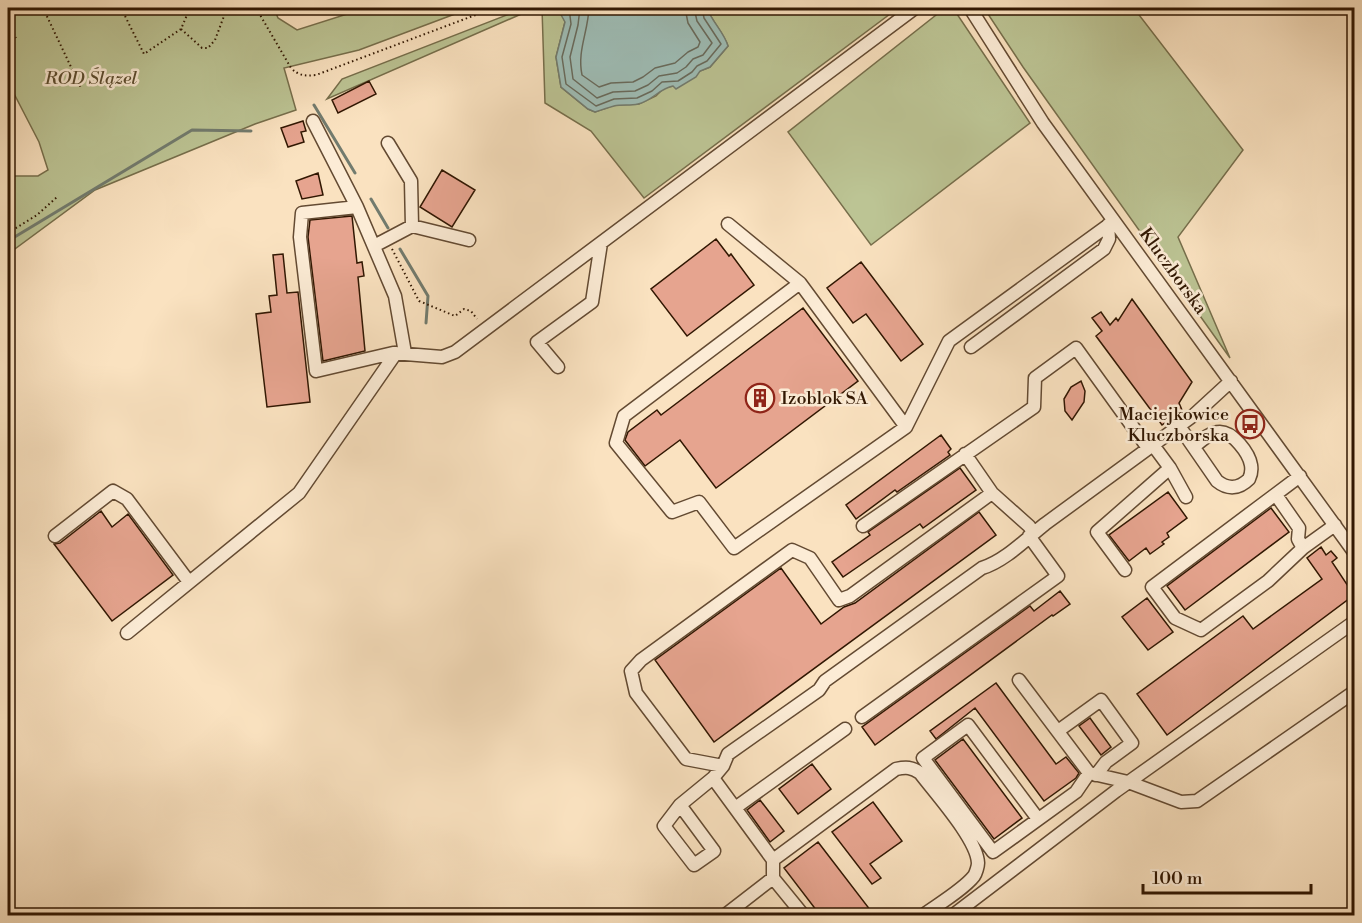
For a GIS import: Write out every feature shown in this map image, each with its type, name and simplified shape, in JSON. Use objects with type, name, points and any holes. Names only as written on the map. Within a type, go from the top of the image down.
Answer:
[{"type":"street","points":[[357,207],[302,213],[300,237],[316,372],[400,353],[442,357],[455,352],[915,8]]},
{"type":"street","name":"Kluczborska","points":[[970,8],[1032,106],[1111,223],[1231,381],[1354,552]]},
{"type":"street","points":[[127,633],[299,493],[400,353],[395,296],[357,207],[313,121]]},
{"type":"street","points":[[388,142],[411,181],[412,226]]},
{"type":"street","points":[[971,347],[1104,249],[1111,223]]},
{"type":"street","points":[[800,283],[624,416],[616,443],[672,512],[699,502],[734,548],[906,427],[949,341],[1111,223]]},
{"type":"street","points":[[729,224],[800,283],[906,427]]},
{"type":"street","points":[[374,246],[412,226],[469,240]]},
{"type":"street","points":[[558,367],[537,342],[592,302],[601,243]]},
{"type":"street","points":[[863,526],[1034,407],[1035,378],[1076,348],[1151,447],[1170,468],[1186,496]]},
{"type":"street","points":[[680,805],[714,851],[694,866],[664,826],[680,805],[713,778],[723,766],[728,754],[819,690],[825,681],[981,568],[991,565],[1151,447],[1194,415],[1231,381]]},
{"type":"street","points":[[1179,426],[1217,481],[1223,486],[1238,487],[1249,479],[1252,467],[1250,461],[1232,436],[1217,432],[1195,446]]},
{"type":"street","points":[[862,717],[1058,576],[1031,535],[1029,526],[992,493],[965,454]]},
{"type":"street","points":[[1125,570],[1097,532],[1170,468]]},
{"type":"street","points":[[1300,476],[1152,586],[1175,618],[1201,630],[1268,581],[1303,548],[1335,525]]},
{"type":"street","points":[[55,536],[113,491],[127,499],[189,582]]},
{"type":"street","points":[[723,766],[686,759],[636,693],[631,671],[641,660],[792,550],[810,558],[839,600],[850,596],[992,493]]},
{"type":"street","points":[[1276,495],[1299,528],[1298,538],[1303,548]]},
{"type":"street","points":[[952,915],[1128,782],[1354,622]]},
{"type":"street","points":[[1019,680],[1093,774],[1128,782],[1181,802],[1197,801],[1354,692]]},
{"type":"street","points":[[1038,819],[968,724],[923,758],[993,852],[1076,792],[1106,762],[1132,742],[1101,700],[1058,731]]},
{"type":"street","points":[[735,808],[844,729]]},
{"type":"street","points":[[773,860],[896,769],[914,768],[964,831],[979,864],[974,875],[964,885],[922,915]]},
{"type":"street","points":[[713,778],[773,860],[773,878],[804,915]]},
{"type":"street","points":[[724,915],[773,878]]},
{"type":"path","points":[[43,8],[81,88]]},
{"type":"path","points":[[121,8],[144,54],[181,29],[190,8]]},
{"type":"path","points":[[181,29],[202,48],[208,48],[215,40],[228,8]]},
{"type":"path","points":[[256,8],[269,27],[286,61],[296,73],[305,76],[316,75],[494,8]]},
{"type":"path","points":[[8,21],[16,38]]},
{"type":"path","points":[[8,233],[38,215],[57,197]]},
{"type":"path","points":[[392,247],[419,301],[455,316],[464,309],[471,311],[477,319]]},
{"type":"green space","name":"ROD Ślązel","points":[[8,8],[274,8],[278,18],[297,30],[366,8],[471,8],[359,50],[284,68],[296,110],[255,124],[95,190],[8,254],[8,176],[38,176],[48,170],[39,142],[8,82]]},
{"type":"green space","points":[[525,8],[535,8],[327,99],[342,79]]},
{"type":"green space","points":[[542,8],[567,8],[563,16],[565,22],[556,57],[561,87],[595,112],[615,105],[639,104],[656,96],[664,88],[673,86],[710,67],[728,46],[707,8],[898,8],[644,198],[591,131],[545,103]]},
{"type":"green space","points":[[945,8],[953,8],[1030,123],[871,245],[788,132]]},
{"type":"green space","points":[[984,8],[1141,8],[1136,11],[1243,150],[1178,237],[1230,358],[1023,67]]},
{"type":"water","points":[[567,8],[707,8],[728,46],[710,67],[700,71],[696,77],[676,89],[673,86],[668,87],[638,104],[617,105],[595,112],[561,87],[556,57],[565,22],[560,13],[566,11]]},
{"type":"building","points":[[369,81],[376,94],[338,113],[332,100]]},
{"type":"building","points":[[303,121],[306,131],[301,132],[304,142],[288,147],[281,128]]},
{"type":"building","points":[[442,170],[475,190],[452,227],[420,207]]},
{"type":"building","points":[[318,173],[323,195],[302,199],[296,181]]},
{"type":"building","points":[[352,216],[357,263],[362,262],[364,276],[358,277],[365,351],[323,361],[308,237],[310,220]]},
{"type":"building","points":[[716,239],[729,256],[731,254],[754,285],[687,336],[651,289]]},
{"type":"building","points":[[283,254],[287,293],[298,292],[310,402],[267,407],[256,314],[271,312],[269,296],[277,295],[273,255]]},
{"type":"building","points":[[861,262],[923,344],[901,361],[866,314],[853,323],[827,288]]},
{"type":"building","points":[[1132,299],[1192,382],[1179,403],[1182,410],[1162,425],[1096,336],[1102,331],[1092,318],[1101,312],[1110,325],[1116,318],[1118,321]]},
{"type":"building","name":"Izoblok SA","points":[[803,308],[858,381],[716,488],[680,440],[645,466],[625,440],[628,432],[657,410],[661,415]]},
{"type":"building","points":[[1081,381],[1085,391],[1084,402],[1072,420],[1065,411],[1064,399],[1071,387]]},
{"type":"building","points":[[941,435],[951,449],[948,452],[950,455],[897,492],[895,490],[856,519],[846,505]]},
{"type":"building","points":[[960,468],[976,490],[923,528],[920,524],[843,577],[832,562],[870,535],[868,532]]},
{"type":"building","points":[[1168,492],[1187,518],[1167,533],[1169,537],[1162,542],[1164,544],[1150,554],[1146,548],[1129,561],[1109,535]]},
{"type":"building","points":[[1271,508],[1289,532],[1185,610],[1167,586]]},
{"type":"building","points":[[101,511],[112,527],[128,514],[173,575],[112,621],[54,544],[60,543]]},
{"type":"building","points":[[979,512],[996,535],[714,742],[655,660],[781,568],[821,624],[844,607],[855,603]]},
{"type":"building","points":[[1321,547],[1326,555],[1331,551],[1337,558],[1332,562],[1354,595],[1167,735],[1137,694],[1243,616],[1253,629],[1322,579],[1307,558]]},
{"type":"building","points":[[1060,591],[1070,604],[875,745],[862,727],[1030,606],[1034,611]]},
{"type":"building","points":[[1147,598],[1173,632],[1148,650],[1122,617]]},
{"type":"building","points":[[996,683],[1056,764],[1066,757],[1079,773],[1076,778],[1044,801],[975,708],[936,739],[930,731]]},
{"type":"building","points":[[1090,718],[1111,747],[1101,755],[1079,726]]},
{"type":"building","points":[[963,739],[1022,818],[994,839],[935,760]]},
{"type":"building","points":[[812,764],[831,789],[798,814],[779,789]]},
{"type":"building","points":[[760,800],[784,831],[770,842],[747,810]]},
{"type":"building","points":[[873,802],[902,841],[870,864],[881,878],[872,884],[832,832]]},
{"type":"building","points":[[818,842],[872,915],[820,915],[784,868]]},
{"type":"waterway","points":[[314,105],[355,173]]},
{"type":"waterway","points":[[8,241],[192,130],[251,131]]},
{"type":"waterway","points":[[371,199],[388,228]]},
{"type":"waterway","points":[[400,249],[428,296],[426,323]]},
{"type":"place","name":"Izoblok SA","points":[[760,398]]},
{"type":"place","name":"Maciejkowice Kluczborska","points":[[1250,424]]}]
